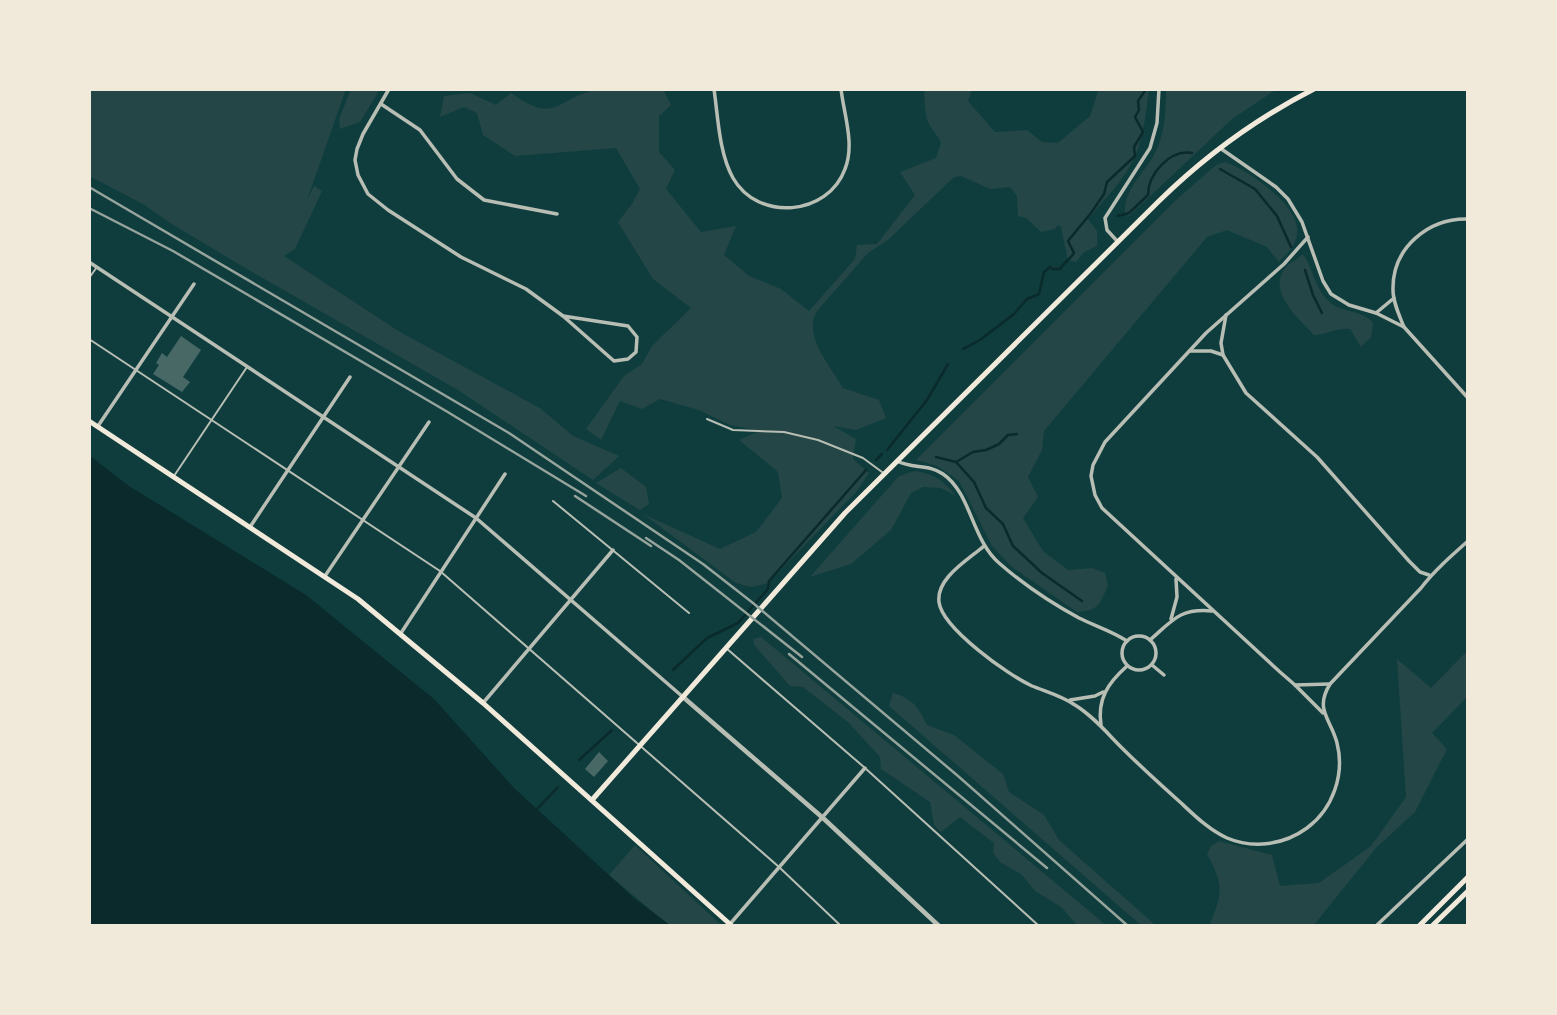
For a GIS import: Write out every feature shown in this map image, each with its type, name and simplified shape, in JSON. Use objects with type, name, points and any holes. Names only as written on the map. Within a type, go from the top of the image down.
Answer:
[{"type":"main road","points":[[592,800],[822,539],[1118,242],[1181,180],[1220,148],[1271,113],[1314,89]]},
{"type":"main road","points":[[89,421],[325,576],[401,633],[484,703],[731,925]]},
{"type":"main road","points":[[1419,926],[1468,877]]},
{"type":"main road","points":[[1432,926],[1468,891]]},
{"type":"street","points":[[389,89],[356,149],[356,166],[368,194],[388,211],[461,257],[526,289],[563,316],[614,361],[628,359],[636,352],[637,337],[628,326],[563,316]]},
{"type":"street","points":[[714,89],[725,155],[733,179],[743,191],[762,203],[791,208],[812,203],[828,192],[846,167],[849,141],[841,89]]},
{"type":"street","points":[[1118,242],[1107,230],[1105,218],[1150,148],[1157,123],[1159,89]]},
{"type":"street","points":[[381,104],[420,130],[457,179],[484,200],[557,214]]},
{"type":"street","points":[[1220,148],[1282,191],[1296,211],[1308,237],[1327,290],[1339,300],[1376,313],[1404,327],[1468,398]]},
{"type":"street","points":[[1404,327],[1393,291],[1396,270],[1410,243],[1424,230],[1437,223],[1468,219]]},
{"type":"street","points":[[1308,237],[1284,264],[1227,313],[1105,442],[1095,460],[1091,476],[1095,495],[1102,508],[1324,713]]},
{"type":"street","points":[[89,262],[476,518],[822,818],[939,926]]},
{"type":"street","points":[[98,426],[194,284]]},
{"type":"street","points":[[1376,313],[1394,298]]},
{"type":"street","points":[[1227,313],[1221,343],[1223,355],[1246,393],[1317,457],[1409,561],[1420,572],[1429,575]]},
{"type":"street","points":[[1190,351],[1212,351],[1223,355]]},
{"type":"street","points":[[250,527],[350,377]]},
{"type":"street","points":[[325,576],[429,422]]},
{"type":"street","points":[[897,461],[907,466],[931,468],[947,477],[984,546],[999,562],[1048,599],[1127,641]]},
{"type":"street","points":[[401,633],[505,474]]},
{"type":"street","points":[[984,546],[942,586],[939,601],[944,615],[954,628],[1008,671],[1031,685],[1068,700],[1211,828],[1238,841],[1265,844],[1287,839],[1306,829],[1321,816],[1332,797],[1339,773],[1339,756],[1335,737],[1324,713],[1323,702],[1330,684],[1372,642],[1421,588],[1429,575],[1468,541]]},
{"type":"street","points":[[484,703],[613,550]]},
{"type":"street","points":[[1171,620],[1177,597],[1176,577]]},
{"type":"street","points":[[1150,640],[1171,620],[1185,613],[1214,611]]},
{"type":"street","points":[[1141,636],[1150,640],[1156,652],[1152,665],[1137,670],[1128,666],[1122,652],[1127,641],[1141,636]]},
{"type":"street","points":[[1152,665],[1164,675]]},
{"type":"street","points":[[1101,727],[1100,706],[1106,691],[1128,666]]},
{"type":"street","points":[[1295,685],[1330,684]]},
{"type":"street","points":[[1068,700],[1096,696],[1106,691]]},
{"type":"street","points":[[731,925],[865,768]]},
{"type":"street","points":[[1376,926],[1468,839]]},
{"type":"lane","points":[[89,278],[97,267]]},
{"type":"lane","points":[[89,339],[440,571],[779,867],[841,926]]},
{"type":"lane","points":[[174,477],[248,367]]},
{"type":"lane","points":[[706,419],[733,430],[764,430],[803,435],[871,463],[884,474]]},
{"type":"lane","points":[[553,501],[689,612]]},
{"type":"lane","points":[[726,648],[865,768],[1039,926]]},
{"type":"shaded area","points":[[89,89],[346,89],[307,200],[314,186],[322,191],[295,249],[284,256],[400,332],[540,408],[573,436],[619,456],[593,480],[458,390],[242,266],[143,204],[89,176]]},
{"type":"shaded area","points":[[351,89],[380,89],[360,122],[340,129],[339,119]]},
{"type":"shaded area","points":[[597,89],[663,89],[671,105],[659,116],[659,152],[675,170],[666,189],[701,232],[736,226],[724,255],[749,276],[781,289],[809,311],[855,259],[857,245],[877,244],[915,195],[900,172],[936,158],[941,143],[927,120],[924,90],[972,89],[968,101],[995,132],[1027,130],[1042,142],[1058,143],[1090,116],[1099,89],[1149,89],[1143,132],[1135,156],[1120,181],[1088,219],[1097,231],[1097,246],[1084,252],[1076,262],[1068,260],[1061,227],[1058,225],[1055,229],[1041,232],[1026,218],[1018,216],[1017,196],[1010,187],[990,189],[961,176],[954,177],[889,239],[868,253],[817,311],[813,320],[815,340],[843,388],[879,400],[886,418],[856,430],[833,426],[856,439],[853,459],[869,473],[857,491],[768,583],[751,587],[736,583],[643,514],[720,549],[756,532],[782,498],[778,472],[739,440],[760,431],[730,425],[699,410],[660,399],[642,409],[620,401],[601,440],[586,429],[624,376],[642,364],[652,346],[691,308],[653,279],[618,222],[640,189],[616,148],[515,156],[483,135],[477,113],[464,107],[440,117],[444,96],[470,93],[496,105],[511,93],[537,107],[547,109]]},
{"type":"shaded area","points":[[1166,89],[1277,89],[1232,119],[1129,216],[1125,214],[1127,198],[1161,139]]},
{"type":"shaded area","points":[[1225,162],[1246,172],[1282,201],[1296,223],[1296,238],[1291,249],[1279,262],[1267,247],[1227,230],[1207,237],[1044,431],[1042,450],[1028,477],[1038,497],[1023,518],[1043,551],[1068,570],[1092,568],[1105,573],[1108,585],[1098,605],[1090,610],[1077,612],[1012,567],[992,546],[959,481],[937,466],[916,460],[1175,201],[1216,165]]},
{"type":"shaded area","points":[[1303,254],[1326,299],[1337,307],[1364,316],[1373,323],[1371,337],[1361,347],[1350,329],[1314,335],[1293,313],[1282,296],[1280,277],[1287,266]]},
{"type":"shaded area","points":[[89,455],[129,486],[306,595],[434,699],[514,788],[634,898],[671,926],[89,926]]},
{"type":"shaded area","points":[[621,468],[646,487],[649,504],[640,510],[596,483]]},
{"type":"shaded area","points":[[915,471],[939,479],[956,496],[941,488],[923,487],[911,493],[891,530],[851,564],[810,577],[899,476]]},
{"type":"shaded area","points":[[761,637],[1107,926],[1078,926],[1061,907],[1035,891],[1021,874],[1001,863],[993,853],[994,843],[960,817],[941,832],[934,825],[930,802],[881,769],[880,757],[849,723],[803,687],[790,686],[754,645],[753,639]]},
{"type":"shaded area","points":[[1468,650],[1468,696],[1432,733],[1447,749],[1415,812],[1376,848],[1313,926],[1209,926],[1220,890],[1207,854],[1211,846],[1219,841],[1272,855],[1280,886],[1319,883],[1371,846],[1406,797],[1397,659],[1431,688]]},
{"type":"shaded area","points":[[893,693],[914,704],[927,725],[954,735],[1003,774],[1009,792],[1044,815],[1059,840],[1154,924],[1161,926],[1142,926],[889,706]]},
{"type":"shaded area","points":[[635,845],[722,926],[670,926],[609,875]]},
{"type":"building","points":[[181,336],[201,350],[183,377],[190,382],[182,392],[153,374],[162,353],[167,357]]},
{"type":"building","points":[[599,752],[608,761],[594,777],[585,769]]},
{"type":"waterway","points":[[963,349],[980,340],[1014,314],[1027,299],[1039,294],[1044,272],[1050,267],[1060,269],[1074,253],[1068,241],[1104,194],[1107,182],[1135,156],[1134,147],[1143,132],[1135,117],[1139,110],[1138,101],[1146,89]]},
{"type":"waterway","points":[[1118,216],[1129,213],[1148,195],[1156,171],[1168,159],[1192,153]]},
{"type":"waterway","points":[[1220,169],[1255,189],[1277,216],[1291,247]]},
{"type":"waterway","points":[[1305,270],[1322,313]]},
{"type":"waterway","points":[[887,450],[927,400],[948,364]]},
{"type":"waterway","points":[[956,462],[973,452],[999,444],[1008,435],[1017,434]]},
{"type":"waterway","points":[[876,460],[882,454]]},
{"type":"waterway","points":[[936,457],[956,462],[974,482],[986,508],[1003,524],[1013,546],[1042,573],[1082,601]]},
{"type":"waterway","points":[[673,670],[707,638],[738,623],[768,589],[769,581],[866,470]]},
{"type":"waterway","points":[[579,760],[612,730]]},
{"type":"waterway","points":[[536,810],[558,787]]},
{"type":"railway","points":[[89,187],[509,433],[703,564],[958,776],[1128,926]]},
{"type":"railway","points":[[89,208],[173,251],[586,496]]},
{"type":"railway","points":[[575,496],[651,546]]},
{"type":"railway","points":[[646,538],[679,560],[802,657]]},
{"type":"railway","points":[[789,654],[1047,868]]}]
